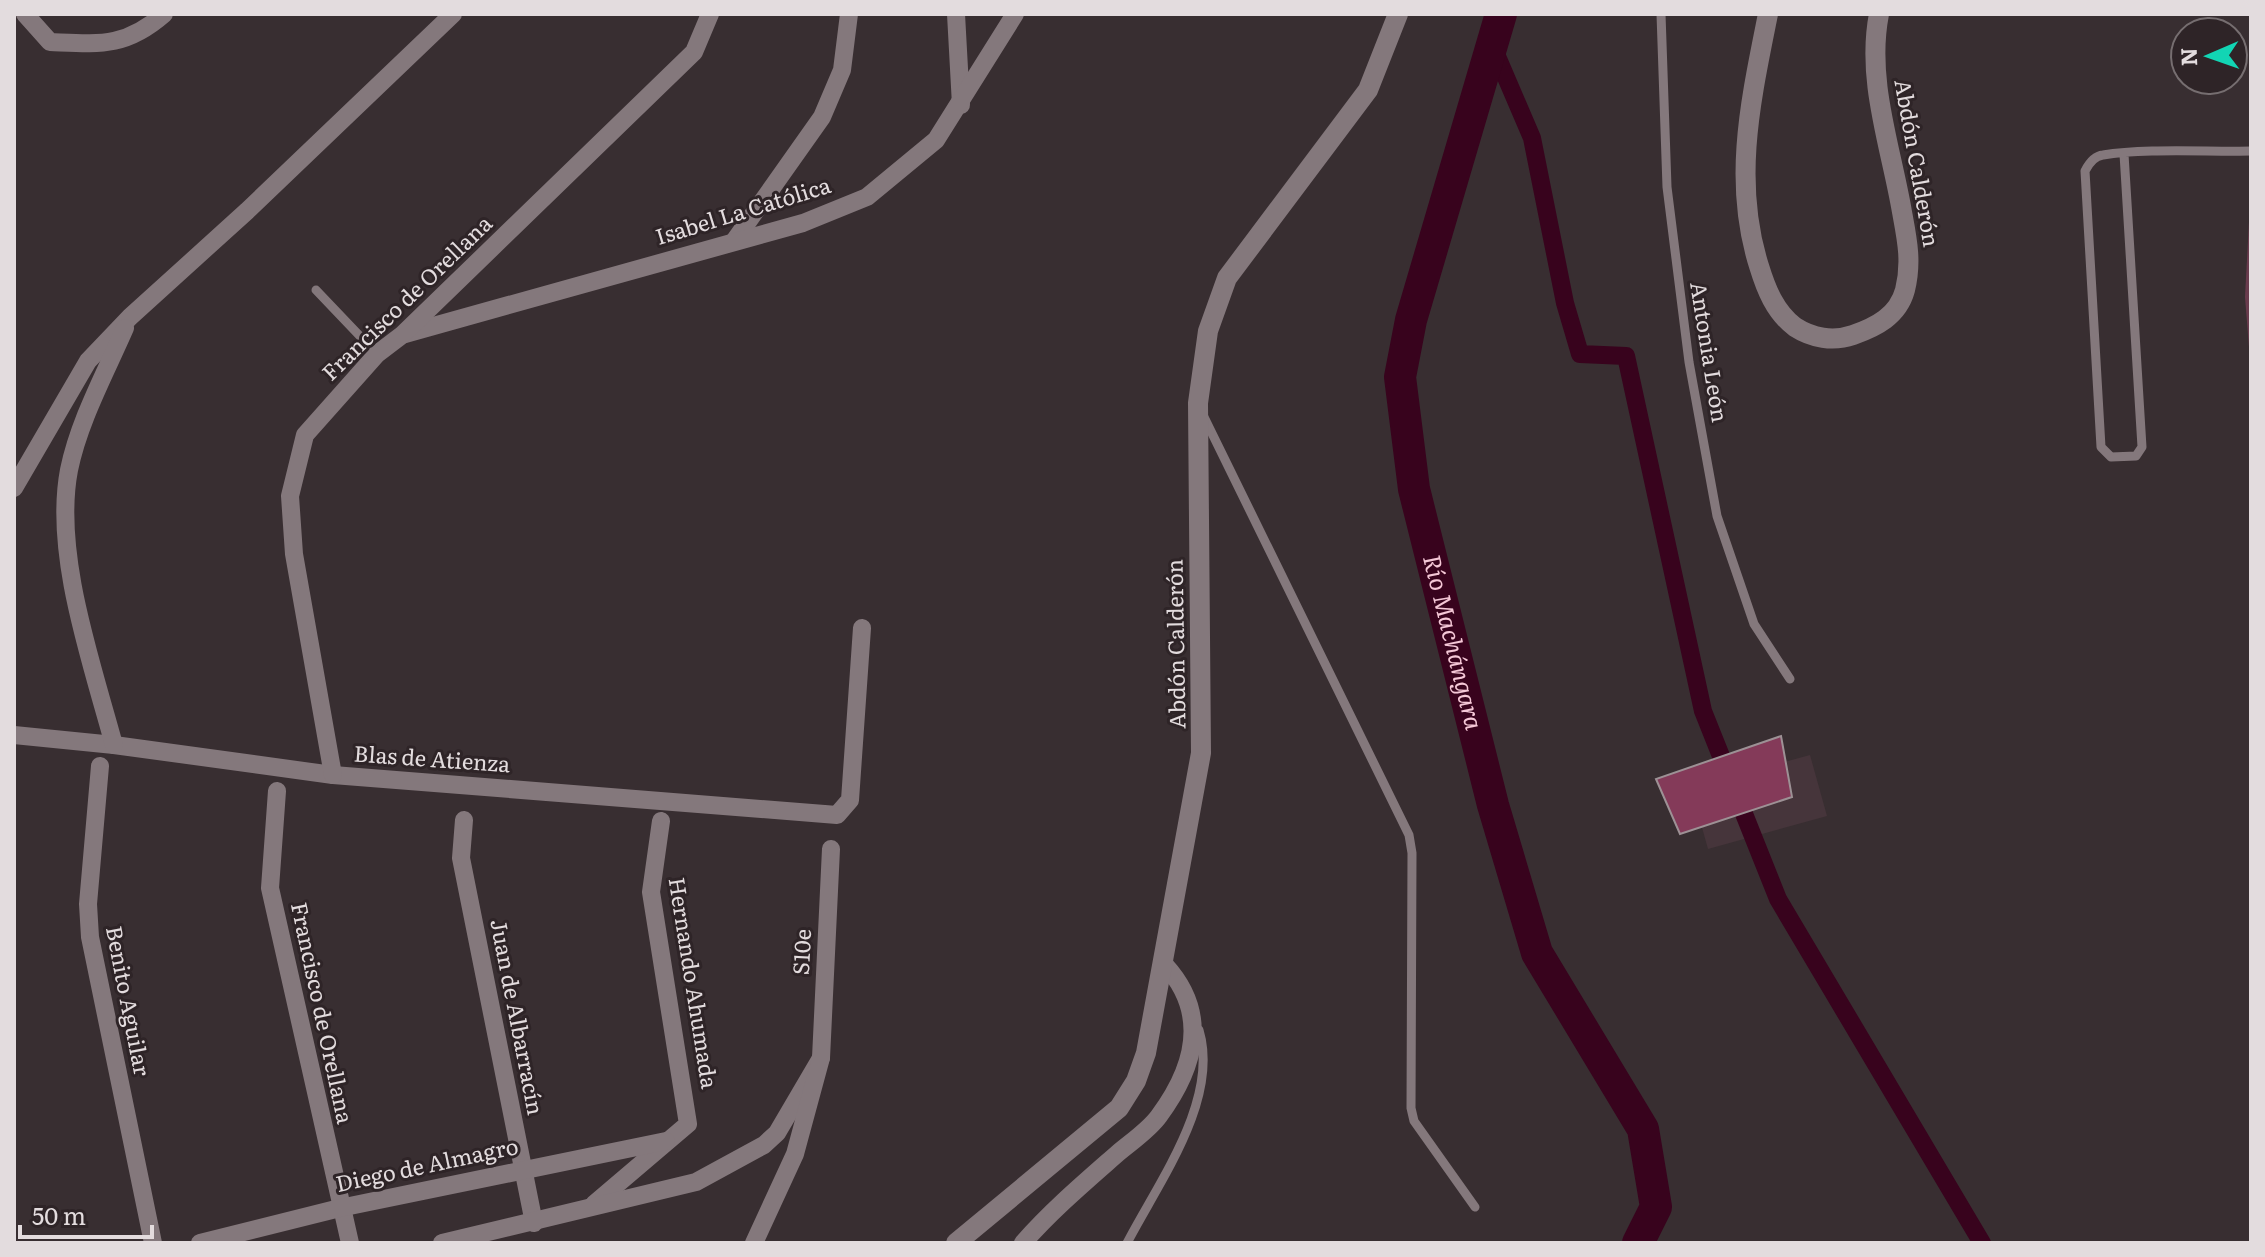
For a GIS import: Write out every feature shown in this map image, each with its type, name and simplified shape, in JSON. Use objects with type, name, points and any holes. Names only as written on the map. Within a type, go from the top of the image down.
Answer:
[{"type":"street","points":[[25,14],[50,42],[116,43],[144,32],[164,14]]},
{"type":"street","points":[[14,488],[88,361],[130,317],[247,211],[453,14]]},
{"type":"street","name":"Francisco de Orellana","points":[[333,775],[294,554],[290,496],[305,435],[377,354],[402,335],[694,52],[710,14]]},
{"type":"street","points":[[735,240],[822,117],[842,70],[849,14]]},
{"type":"street","points":[[956,14],[961,105]]},
{"type":"street","name":"Isabel La Católica","points":[[402,335],[803,223],[867,197],[936,140],[961,105],[1015,14]]},
{"type":"street","name":"Abdón Calderón","points":[[956,1243],[1119,1108],[1136,1081],[1146,1053],[1165,965],[1201,753],[1198,403],[1208,331],[1227,278],[1368,90],[1398,14]]},
{"type":"street","name":"Abdón Calderón","points":[[1768,14],[1745,142],[1744,193],[1751,240],[1767,293],[1786,321],[1806,334],[1828,339],[1847,337],[1889,318],[1904,293],[1910,260],[1881,107],[1874,37],[1879,14]]},
{"type":"street","points":[[114,745],[84,630],[65,499],[77,440],[130,317]]},
{"type":"street","name":"Blas de Atienza","points":[[14,735],[114,745],[333,775],[837,815],[847,808],[850,800],[862,628]]},
{"type":"street","name":"Benito Aguilar","points":[[100,766],[88,904],[90,937],[153,1243]]},
{"type":"street","name":"Francisco de Orellana","points":[[277,791],[270,888],[350,1243]]},
{"type":"street","name":"Juan de Albarracín","points":[[464,820],[461,858],[534,1223]]},
{"type":"street","name":"Hernando Ahumada","points":[[661,821],[651,892],[689,1117],[685,1129],[666,1141]]},
{"type":"street","name":"S10e","points":[[754,1243],[795,1154],[821,1058],[831,849]]},
{"type":"street","points":[[1023,1243],[1046,1218],[1159,1117],[1187,1064],[1193,1040],[1189,996],[1165,965]]},
{"type":"street","points":[[442,1243],[696,1182],[764,1145],[777,1133],[821,1058]]},
{"type":"street","points":[[591,1206],[666,1141]]},
{"type":"street","name":"Diego de Almagro","points":[[200,1243],[340,1208],[666,1141]]},
{"type":"lane","name":"Antonia León","points":[[1661,14],[1667,187],[1689,362],[1717,516],[1754,624],[1790,679]]},
{"type":"lane","points":[[2124,154],[2142,447],[2136,456],[2111,457],[2101,447],[2085,171],[2088,163],[2100,155],[2124,154],[2251,151]]},
{"type":"lane","points":[[316,290],[377,354]]},
{"type":"lane","points":[[1198,403],[1409,835],[1412,853],[1411,1108],[1414,1121],[1475,1207]]},
{"type":"lane","points":[[1127,1243],[1198,1105],[1205,1069],[1201,1035],[1192,1012]]},
{"type":"shaded area","points":[[2251,184],[2251,372],[2245,297]]},
{"type":"shaded area","points":[[1810,755],[1827,816],[1708,849],[1691,788]]},
{"type":"building","points":[[1781,736],[1792,797],[1680,834],[1656,779]]},
{"type":"waterway","name":"Río Machángara","points":[[1501,14],[1411,320],[1400,377],[1414,489],[1493,805],[1537,953],[1643,1129],[1656,1207],[1638,1243]]},
{"type":"waterway","points":[[1493,47],[1532,138],[1565,303],[1580,354],[1626,356],[1703,711],[1778,899],[1982,1243]]}]
